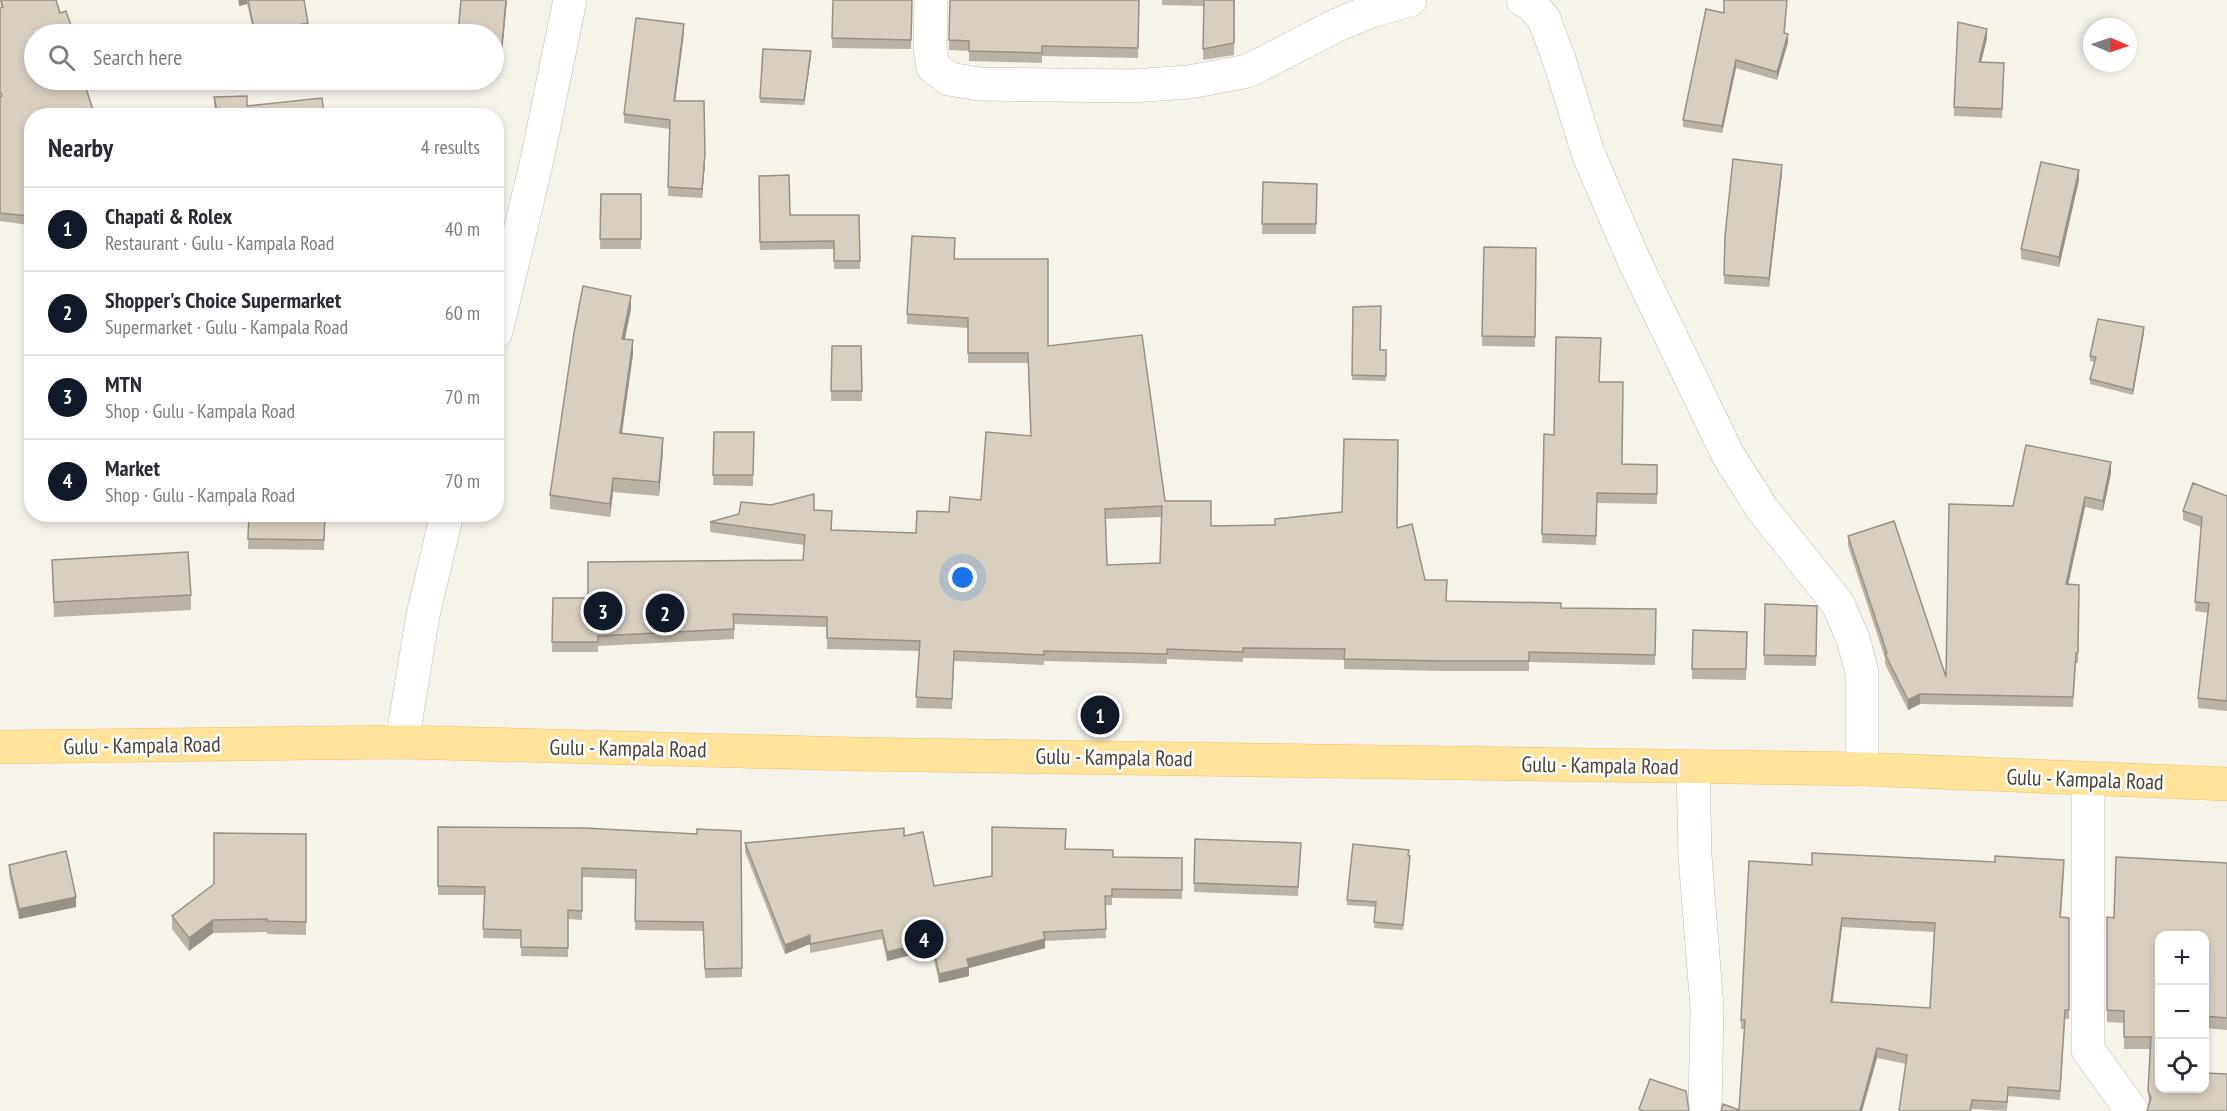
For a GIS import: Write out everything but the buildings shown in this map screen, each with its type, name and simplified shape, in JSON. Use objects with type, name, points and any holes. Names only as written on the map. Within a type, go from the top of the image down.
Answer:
[{"type":"main road","name":"Gulu - Kampala Road","points":[[0,747],[402,742],[853,754],[1862,769],[2227,784]]},
{"type":"street","points":[[504,298],[537,160],[570,0]]},
{"type":"street","points":[[931,0],[930,48],[933,67],[949,79],[979,84],[1131,86],[1189,82],[1248,71],[1335,26],[1371,11],[1410,0]]},
{"type":"street","points":[[1523,0],[1530,3],[1544,19],[1593,164],[1632,256],[1728,454],[1763,510],[1838,604],[1853,639],[1862,672],[1864,718],[1862,769]]},
{"type":"street","points":[[402,742],[423,615],[445,522]]},
{"type":"street","points":[[1693,767],[1695,856],[1707,1008],[1705,1111]]},
{"type":"street","points":[[2088,780],[2088,1050],[2132,1111]]},
{"type":"place","name":"MTN","points":[[603,611]]},
{"type":"place","name":"Shopper's Choice Supermarket","points":[[665,613]]},
{"type":"place","name":"Chapati & Rolex","points":[[1100,715]]},
{"type":"place","name":"Market","points":[[924,939]]}]
